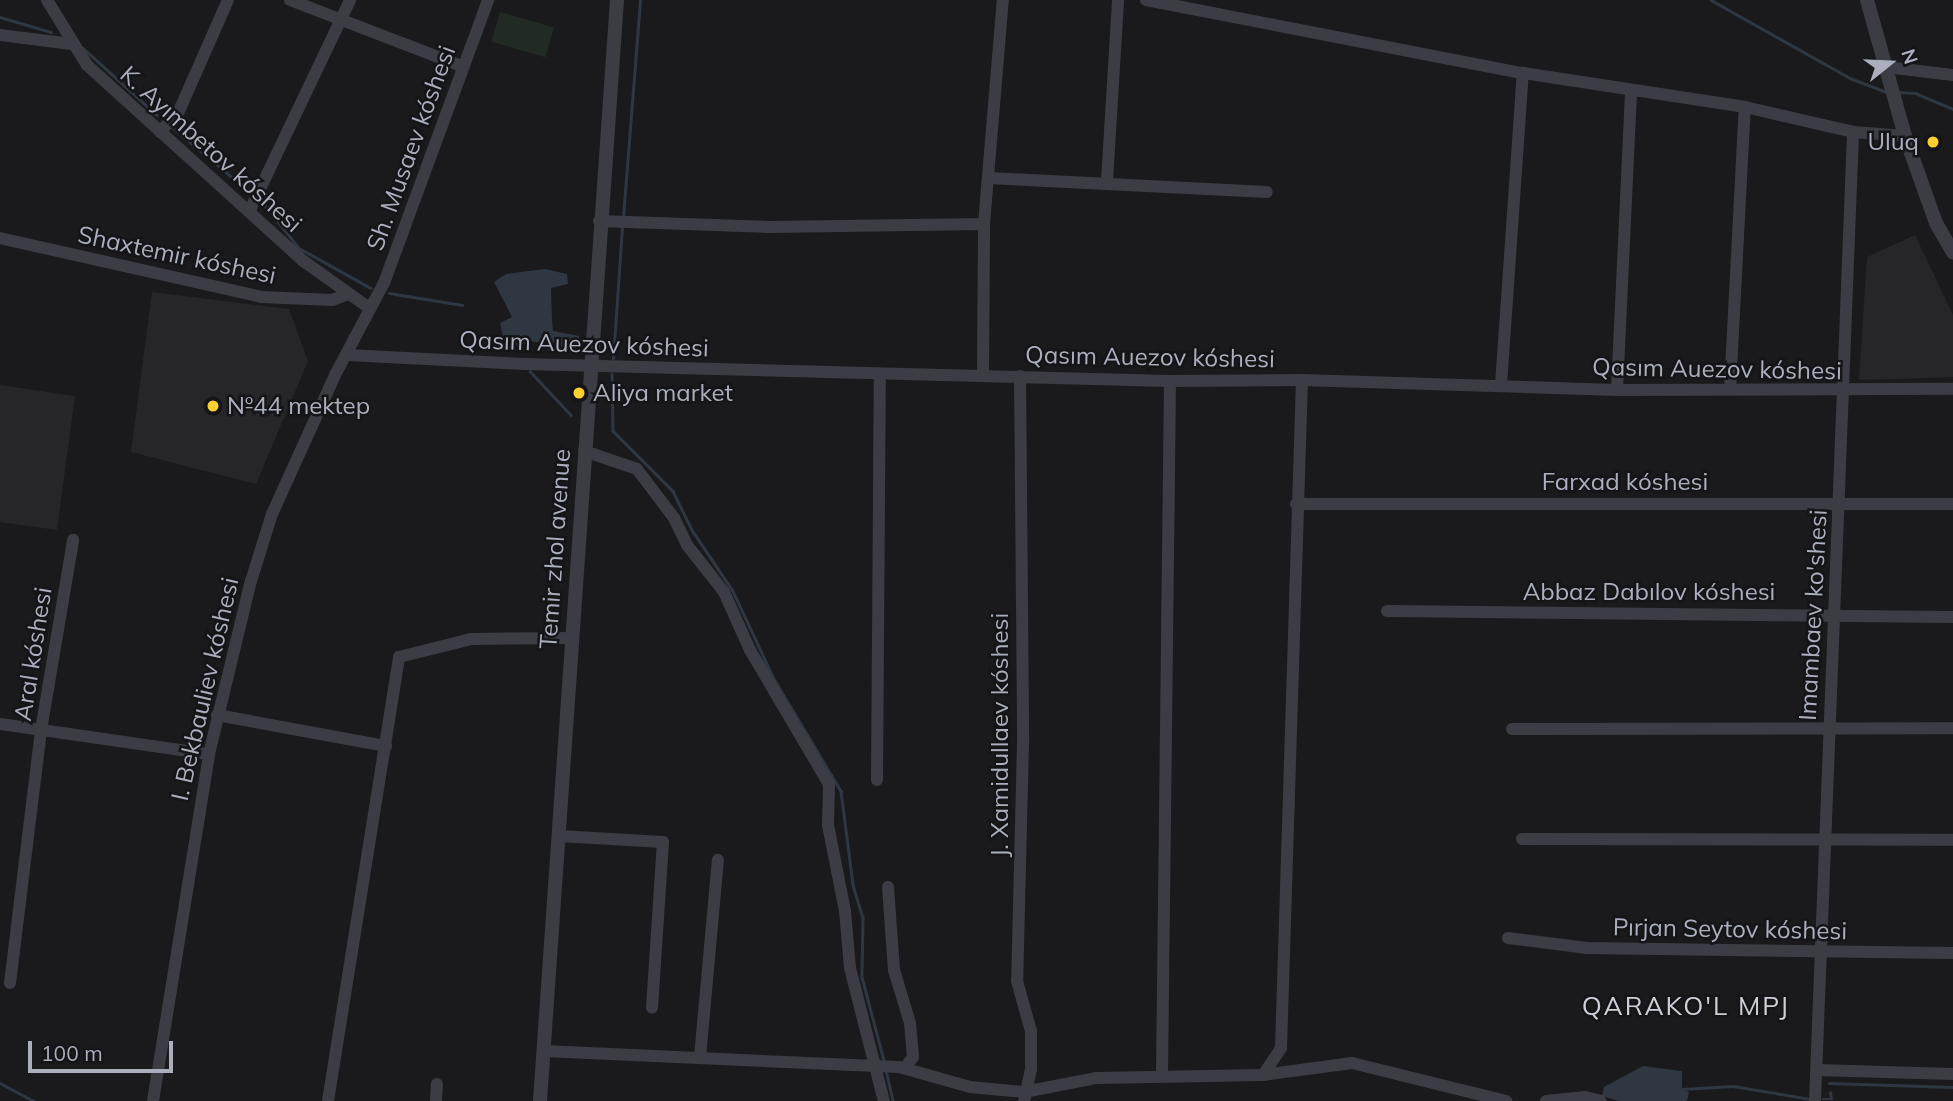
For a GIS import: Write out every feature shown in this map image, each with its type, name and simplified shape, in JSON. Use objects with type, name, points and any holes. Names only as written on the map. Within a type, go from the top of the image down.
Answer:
[{"type":"street","name":"K. Ayımbetov kóshesi","points":[[47,0],[71,44],[160,132],[346,295],[369,308]]},
{"type":"street","points":[[160,132],[178,111],[228,0]]},
{"type":"street","points":[[290,0],[464,67]]},
{"type":"street","points":[[250,210],[344,20],[350,0]]},
{"type":"street","name":"Sh. Musaev kóshesi","points":[[369,308],[384,284],[488,0]]},
{"type":"street","name":"Temir zhol avenue","points":[[540,1101],[599,220],[617,0]]},
{"type":"street","points":[[983,375],[984,224],[1003,0]]},
{"type":"street","points":[[1107,181],[1118,0]]},
{"type":"street","points":[[1146,0],[1523,73],[1745,107],[1853,132],[1905,136]]},
{"type":"street","points":[[1867,0],[1905,136],[1936,223],[1953,253]]},
{"type":"street","points":[[0,35],[71,44]]},
{"type":"street","points":[[1888,72],[1953,75]]},
{"type":"street","points":[[1502,384],[1523,73]]},
{"type":"street","points":[[1617,390],[1631,90]]},
{"type":"street","points":[[1730,389],[1745,107]]},
{"type":"street","name":"Imambaev ko'shesi","points":[[1815,1101],[1823,951],[1841,392],[1853,132]]},
{"type":"street","points":[[989,178],[1107,181],[1267,192]]},
{"type":"street","points":[[599,220],[768,228],[984,224]]},
{"type":"street","name":"Shaxtemir kóshesi","points":[[0,239],[261,297],[332,300],[346,295]]},
{"type":"street","name":"I. Bekbauliev kóshesi","points":[[153,1101],[217,715],[272,514],[369,308]]},
{"type":"street","name":"Qasım Auezov kóshesi","points":[[347,355],[589,365],[1170,381],[1302,380],[1502,384],[1617,390],[1841,392],[1953,389]]},
{"type":"street","points":[[877,780],[880,374]]},
{"type":"street","name":"J. Xamidullaev kóshesi","points":[[1020,376],[1023,743],[1017,981],[1031,1031],[1031,1069],[1024,1096]]},
{"type":"street","points":[[1263,1075],[1281,1048],[1296,504],[1302,380]]},
{"type":"street","points":[[1162,1075],[1170,381]]},
{"type":"street","points":[[584,451],[636,470],[674,518],[687,545],[724,592],[750,650],[829,783],[828,825],[845,911],[850,968],[884,1101]]},
{"type":"street","name":"Farxad kóshesi","points":[[1296,504],[1953,504]]},
{"type":"street","name":"Aral kóshesi","points":[[9,982],[41,730],[73,540]]},
{"type":"street","name":"Abbaz Dabılov kóshesi","points":[[1387,611],[1953,617]]},
{"type":"street","points":[[328,1101],[399,657],[471,639],[572,638]]},
{"type":"street","points":[[217,715],[386,746]]},
{"type":"street","points":[[0,724],[209,754]]},
{"type":"street","points":[[1512,729],[1829,725],[1953,728]]},
{"type":"street","points":[[559,835],[663,842],[652,1008]]},
{"type":"street","points":[[1522,839],[1826,836],[1953,840]]},
{"type":"street","points":[[700,1057],[718,860]]},
{"type":"street","points":[[888,887],[894,970],[910,1023],[913,1057],[902,1068]]},
{"type":"street","name":"Pırjan Seytov kóshesi","points":[[1508,938],[1587,948],[1953,953]]},
{"type":"street","points":[[544,1051],[902,1068],[970,1087],[1024,1096],[1096,1077],[1263,1075],[1352,1063],[1506,1101]]},
{"type":"street","points":[[1817,1070],[1953,1074]]},
{"type":"street","points":[[436,1101],[437,1084]]},
{"type":"street","points":[[1546,1101],[1585,1097],[1601,1101]]},
{"type":"shaded area","points":[[500,12],[554,27],[545,57],[491,42]]},
{"type":"shaded area","points":[[1915,235],[1953,315],[1953,377],[1859,380],[1867,257]]},
{"type":"shaded area","name":"№44 mektep","points":[[152,292],[289,309],[308,361],[256,484],[131,452]]},
{"type":"shaded area","points":[[0,385],[75,396],[57,530],[0,522]]},
{"type":"water","points":[[545,269],[567,274],[568,284],[551,288],[552,319],[553,331],[579,336],[579,345],[570,351],[551,351],[532,341],[516,346],[503,337],[500,323],[512,317],[494,282],[506,274]]},
{"type":"water","points":[[1643,1066],[1682,1071],[1682,1089],[1689,1092],[1687,1101],[1619,1101],[1602,1096],[1604,1087]]},
{"type":"waterway","points":[[623,217],[640,0]]},
{"type":"waterway","points":[[1711,0],[1850,78],[1887,92]]},
{"type":"waterway","points":[[0,17],[51,32]]},
{"type":"waterway","points":[[83,48],[157,115]]},
{"type":"waterway","points":[[1897,92],[1915,93],[1953,109]]},
{"type":"waterway","points":[[172,127],[250,192]]},
{"type":"waterway","points":[[263,203],[299,248],[371,288]]},
{"type":"waterway","points":[[613,359],[622,227]]},
{"type":"waterway","points":[[389,293],[462,305]]},
{"type":"waterway","points":[[530,371],[571,415]]},
{"type":"waterway","points":[[612,374],[613,431],[673,491],[692,530],[733,591],[774,679],[841,791],[853,885],[863,917],[862,977],[885,1064]]},
{"type":"waterway","points":[[886,1070],[893,1101]]},
{"type":"waterway","points":[[0,1083],[34,1101]]},
{"type":"waterway","points":[[1829,1083],[1953,1087]]},
{"type":"waterway","points":[[1682,1089],[1733,1086],[1811,1099]]},
{"type":"waterway","points":[[1823,1099],[1831,1099],[1830,1093]]},
{"type":"place","name":"Uluq","points":[[1933,142]]},
{"type":"place","name":"Aliya market","points":[[579,393]]},
{"type":"place","name":"№44 mektep","points":[[213,406]]},
{"type":"district","name":"QARAKO'L MPJ","points":[[1686,1006]]}]
